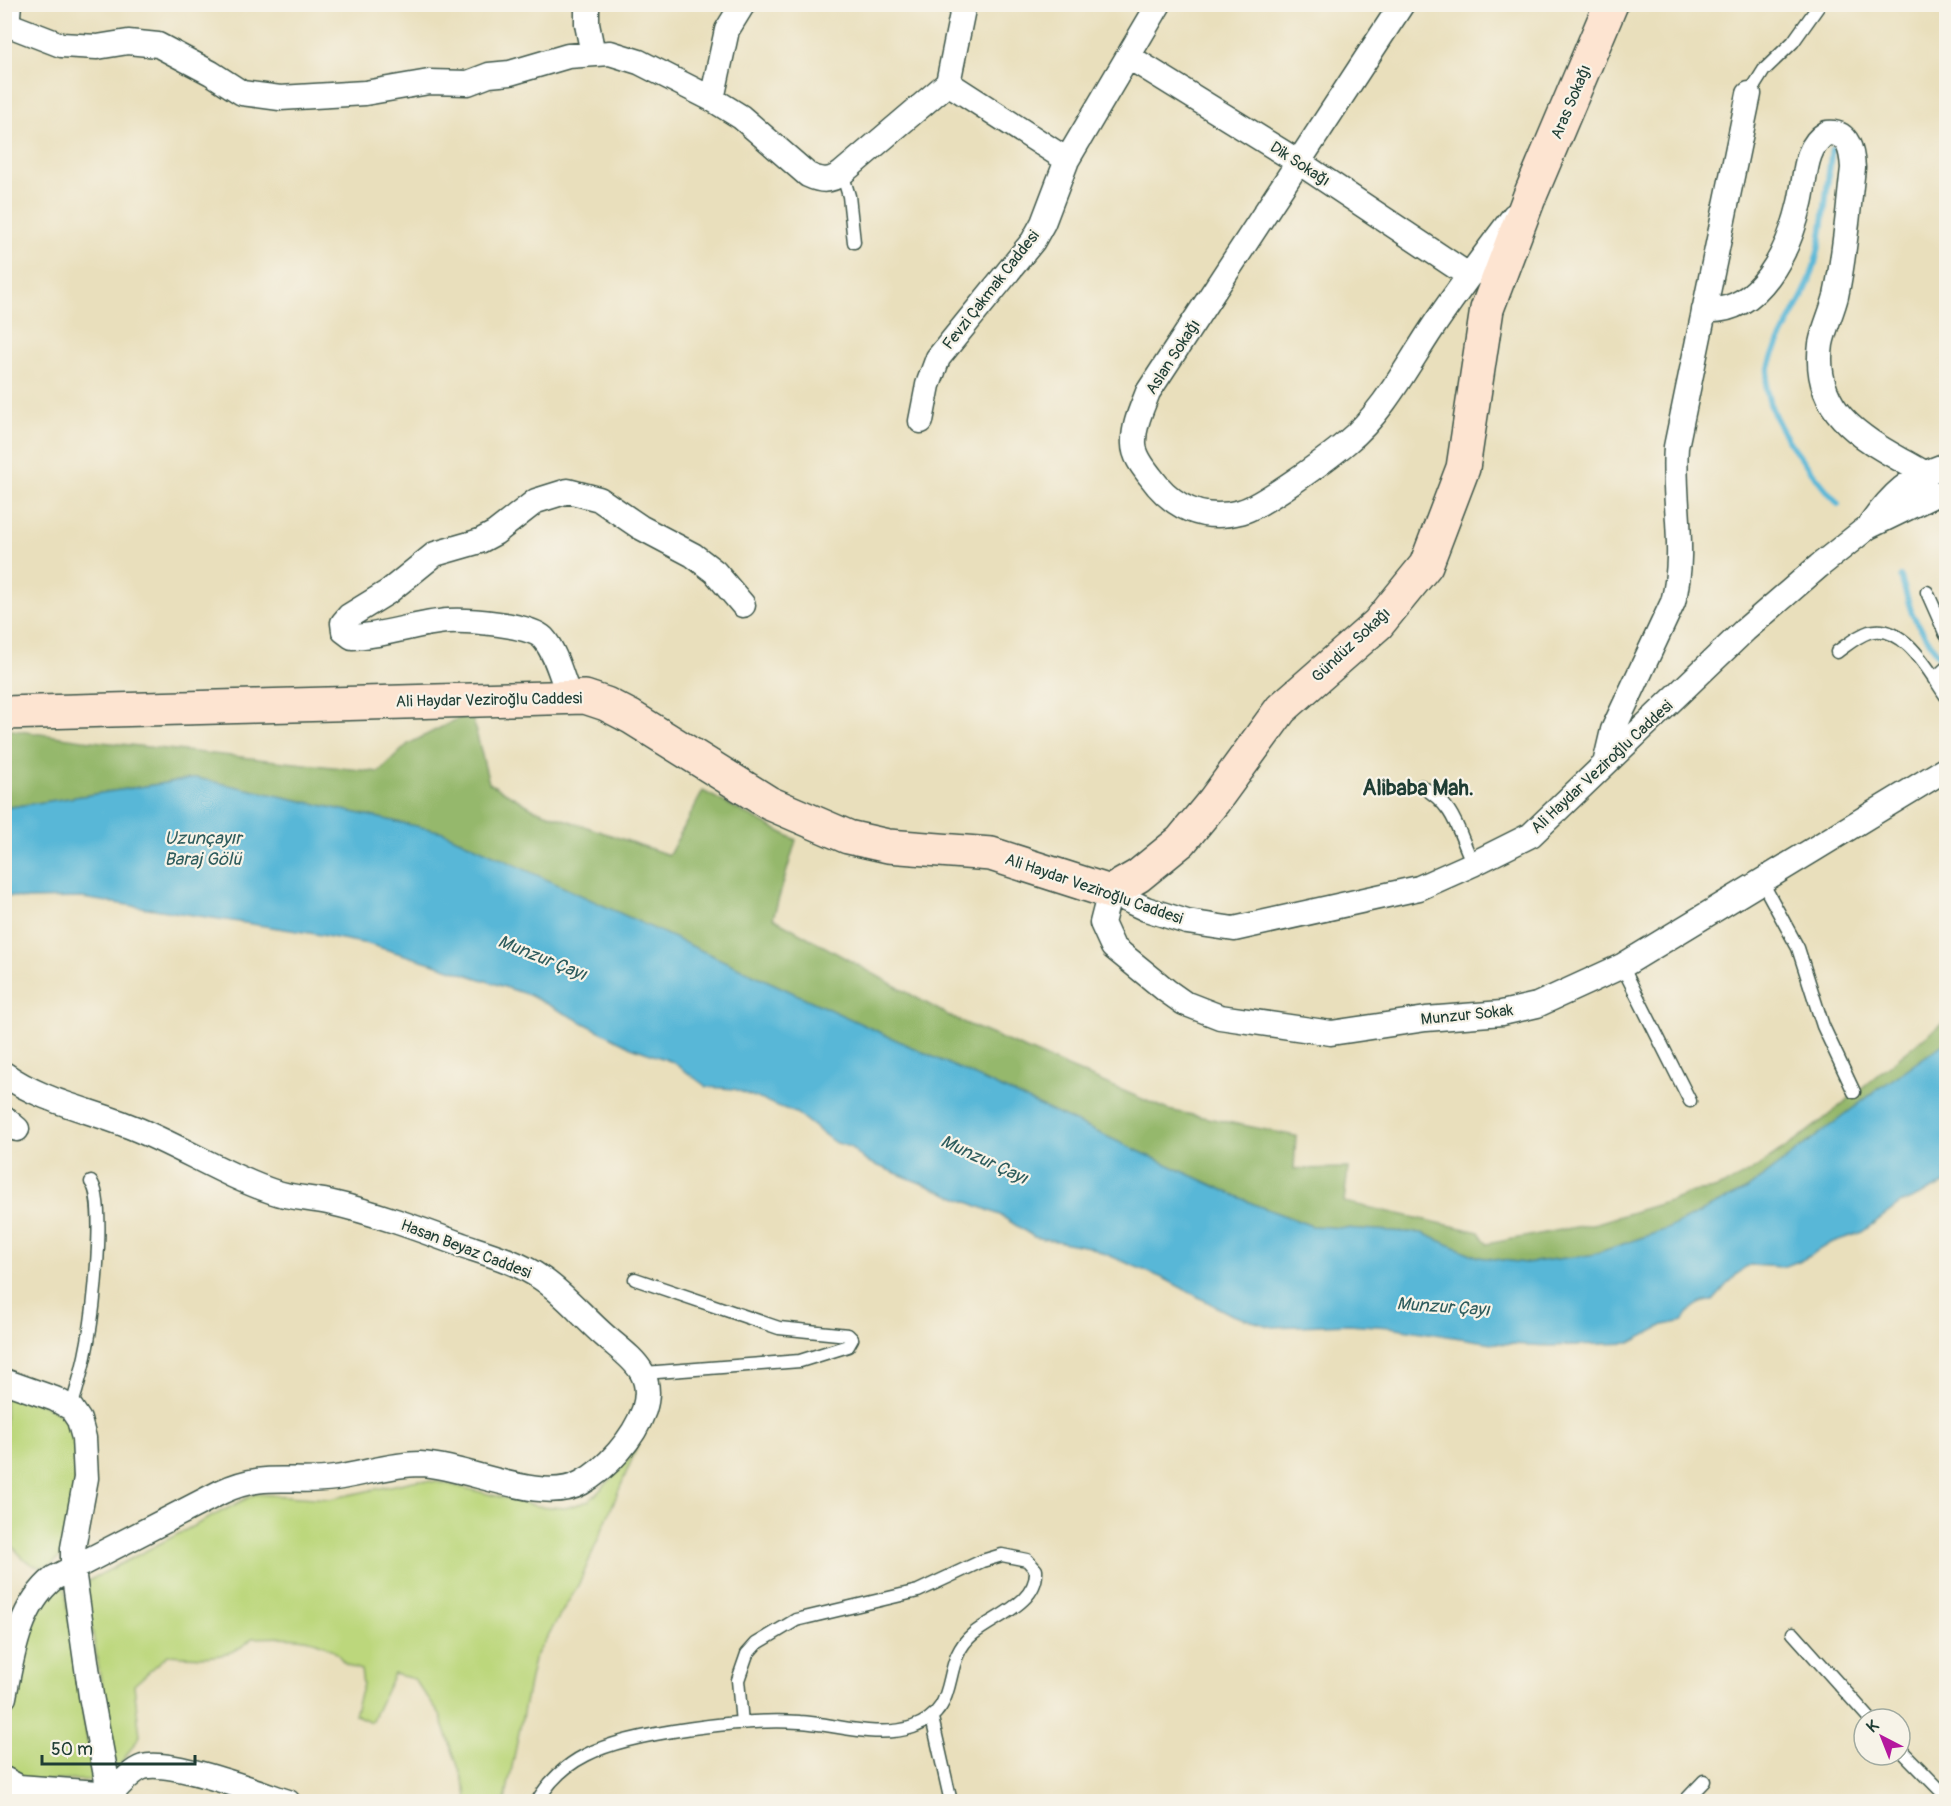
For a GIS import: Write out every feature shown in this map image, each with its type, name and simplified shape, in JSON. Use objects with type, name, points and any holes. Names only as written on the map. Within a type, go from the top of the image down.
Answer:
[{"type":"main road","name":"Aras Sokağı","points":[[1529,198],[1611,4]]},
{"type":"main road","name":"Gündüz Sokağı","points":[[1110,892],[1138,876],[1181,841],[1281,709],[1378,624],[1426,565],[1463,468],[1487,309],[1529,198]]},
{"type":"main road","name":"Ali Haydar Veziroğlu Caddesi","points":[[4,713],[585,697],[606,704],[769,803],[848,837],[888,846],[992,854],[1110,892]]},
{"type":"street","points":[[587,4],[587,24],[593,54]]},
{"type":"street","points":[[712,99],[727,30],[743,4]]},
{"type":"street","points":[[11,18],[61,45],[96,47],[128,42],[158,45],[192,62],[242,93],[280,98],[365,93],[429,82],[468,83],[489,75],[510,73],[568,56],[610,53],[639,62],[712,99],[741,117],[808,175],[819,180],[832,180],[948,83],[964,4]]},
{"type":"street","name":"Fevzi Çakmak Caddesi","points":[[921,421],[932,369],[938,358],[1033,241],[1043,224],[1067,160],[1158,4]]},
{"type":"street","name":"Aslan Sokağı","points":[[1402,4],[1148,392],[1137,419],[1134,446],[1141,465],[1160,490],[1183,509],[1213,516],[1242,512],[1348,442],[1385,399],[1468,275],[1529,198]]},
{"type":"street","name":"Dik Sokağı","points":[[1129,57],[1300,163],[1468,275]]},
{"type":"street","points":[[948,83],[1067,160]]},
{"type":"street","points":[[1605,764],[1613,730],[1673,602],[1678,583],[1681,562],[1674,470],[1676,447],[1749,94]]},
{"type":"street","points":[[1704,310],[1721,311],[1742,304],[1774,268],[1787,242],[1800,204],[1811,148],[1820,137],[1827,133],[1834,132],[1842,136],[1851,148],[1853,168],[1836,296],[1821,343],[1820,365],[1823,386],[1832,407],[1844,421],[1865,438],[1935,469]]},
{"type":"street","points":[[1868,527],[1889,498],[1935,469]]},
{"type":"street","points":[[569,696],[547,645],[538,634],[514,627],[448,621],[385,634],[352,637],[344,631],[343,623],[435,554],[480,541],[536,501],[568,491],[599,499],[640,527],[693,555],[715,572],[742,605]]},
{"type":"street","points":[[1868,527],[1936,494],[1947,494]]},
{"type":"street","name":"Ali Haydar Veziroğlu Caddesi","points":[[1110,892],[1146,909],[1187,922],[1234,929],[1419,888],[1473,864],[1531,835],[1745,630],[1868,527]]},
{"type":"street","name":"Munzur Sokak","points":[[1110,892],[1102,923],[1113,947],[1184,1003],[1220,1017],[1331,1033],[1426,1019],[1502,1013],[1546,1001],[1622,966],[1947,769]]},
{"type":"street","name":"Hasan Beyaz Caddesi","points":[[4,1074],[44,1096],[132,1127],[273,1192],[328,1202],[371,1214],[429,1232],[529,1271],[557,1290],[629,1356],[644,1373]]},
{"type":"street","points":[[4,1696],[14,1645],[23,1621],[44,1586],[54,1578],[221,1491],[258,1479],[333,1478],[383,1467],[418,1464],[471,1471],[542,1491],[561,1490],[579,1484],[598,1472],[612,1458],[641,1418],[648,1388],[644,1373]]},
{"type":"street","points":[[4,1381],[55,1399],[71,1408],[80,1420],[86,1456],[83,1498],[73,1548],[73,1570],[91,1696],[111,1798]]},
{"type":"street","points":[[111,1798],[131,1774],[141,1767],[151,1765],[199,1774],[288,1802]]},
{"type":"street","points":[[4,1779],[19,1786],[111,1798]]},
{"type":"lane","points":[[1749,94],[1764,70],[1793,42],[1820,4]]},
{"type":"lane","points":[[842,173],[849,196],[854,242]]},
{"type":"lane","points":[[1927,592],[1947,635]]},
{"type":"lane","points":[[1837,652],[1870,632],[1894,634],[1922,661],[1941,673],[1947,696]]},
{"type":"lane","points":[[1421,786],[1443,800],[1450,810],[1473,864]]},
{"type":"lane","points":[[1762,882],[1798,948],[1823,1026],[1854,1092]]},
{"type":"lane","points":[[1622,966],[1690,1101]]},
{"type":"lane","points":[[71,1408],[88,1340],[97,1262],[98,1198],[91,1182]]},
{"type":"lane","points":[[635,1279],[779,1328],[848,1335],[852,1339],[848,1346],[800,1361],[644,1373]]},
{"type":"lane","points":[[537,1802],[558,1775],[585,1755],[619,1741],[742,1723],[799,1722],[885,1732],[913,1727],[932,1718],[943,1706],[955,1656],[962,1644],[1021,1602],[1037,1580],[1036,1570],[1027,1560],[1002,1555],[982,1561],[918,1591],[796,1620],[756,1644],[741,1665],[738,1680],[742,1723]]},
{"type":"lane","points":[[1793,1633],[1859,1707]]},
{"type":"lane","points":[[932,1718],[951,1802]]},
{"type":"lane","points":[[1912,1761],[1947,1796]]},
{"type":"lane","points":[[1684,1802],[1704,1781]]},
{"type":"green space","points":[[471,712],[489,783],[534,809],[669,855],[703,791],[796,840],[773,918],[953,1018],[1168,1110],[1296,1136],[1294,1169],[1348,1168],[1344,1202],[1479,1232],[1487,1244],[1597,1223],[1683,1197],[1691,1192],[1724,1185],[1792,1143],[1946,1021],[1946,1042],[1873,1093],[1747,1189],[1667,1229],[1591,1255],[1525,1263],[1478,1257],[1422,1233],[1312,1226],[1256,1205],[443,832],[197,778],[5,808],[5,729],[83,740],[379,772],[408,744]]},
{"type":"green space","points":[[5,1389],[54,1410],[69,1424],[76,1441],[72,1513],[66,1545],[57,1560],[43,1567],[26,1561],[5,1537]]},
{"type":"green space","points":[[638,1445],[580,1582],[534,1659],[505,1801],[467,1801],[466,1789],[440,1715],[414,1679],[394,1674],[371,1722],[354,1714],[363,1684],[361,1670],[345,1663],[336,1652],[322,1644],[293,1637],[252,1638],[234,1651],[213,1656],[168,1655],[134,1685],[140,1736],[116,1770],[84,1583],[255,1494],[330,1499],[418,1480],[444,1483],[537,1506],[565,1508],[589,1501],[620,1470]]},
{"type":"green space","points":[[64,1582],[93,1780],[27,1781],[7,1773],[7,1736],[16,1684],[30,1632],[38,1612],[46,1597]]},
{"type":"water","name":"Uzunçayır Baraj Gölü","points":[[197,778],[443,832],[1256,1205],[1312,1226],[1422,1233],[1478,1257],[1525,1263],[1591,1255],[1667,1229],[1747,1189],[1873,1093],[1946,1042],[1946,1183],[1900,1204],[1862,1232],[1830,1243],[1804,1259],[1783,1267],[1750,1265],[1737,1274],[1713,1301],[1699,1304],[1692,1309],[1684,1321],[1664,1325],[1630,1343],[1549,1346],[1492,1343],[1390,1327],[1348,1324],[1272,1327],[1232,1315],[1165,1279],[1089,1247],[1034,1237],[1000,1215],[866,1161],[850,1147],[834,1142],[796,1113],[734,1089],[707,1087],[673,1062],[631,1047],[529,995],[368,944],[82,898],[27,899],[5,895],[5,808]]},
{"type":"waterway","points":[[1832,149],[1821,234],[1814,268],[1803,296],[1774,353],[1769,367],[1767,393],[1778,424],[1796,452],[1838,504]]},
{"type":"waterway","points":[[1901,577],[1912,614],[1946,668]]},
{"type":"district","name":"Alibaba Mah.","points":[[1418,788]]},
{"type":"water label","name":"Munzur Çayı","points":[[542,958]]},
{"type":"water label","name":"Munzur Çayı","points":[[984,1160]]},
{"type":"water label","name":"Munzur Çayı","points":[[1443,1307]]}]
